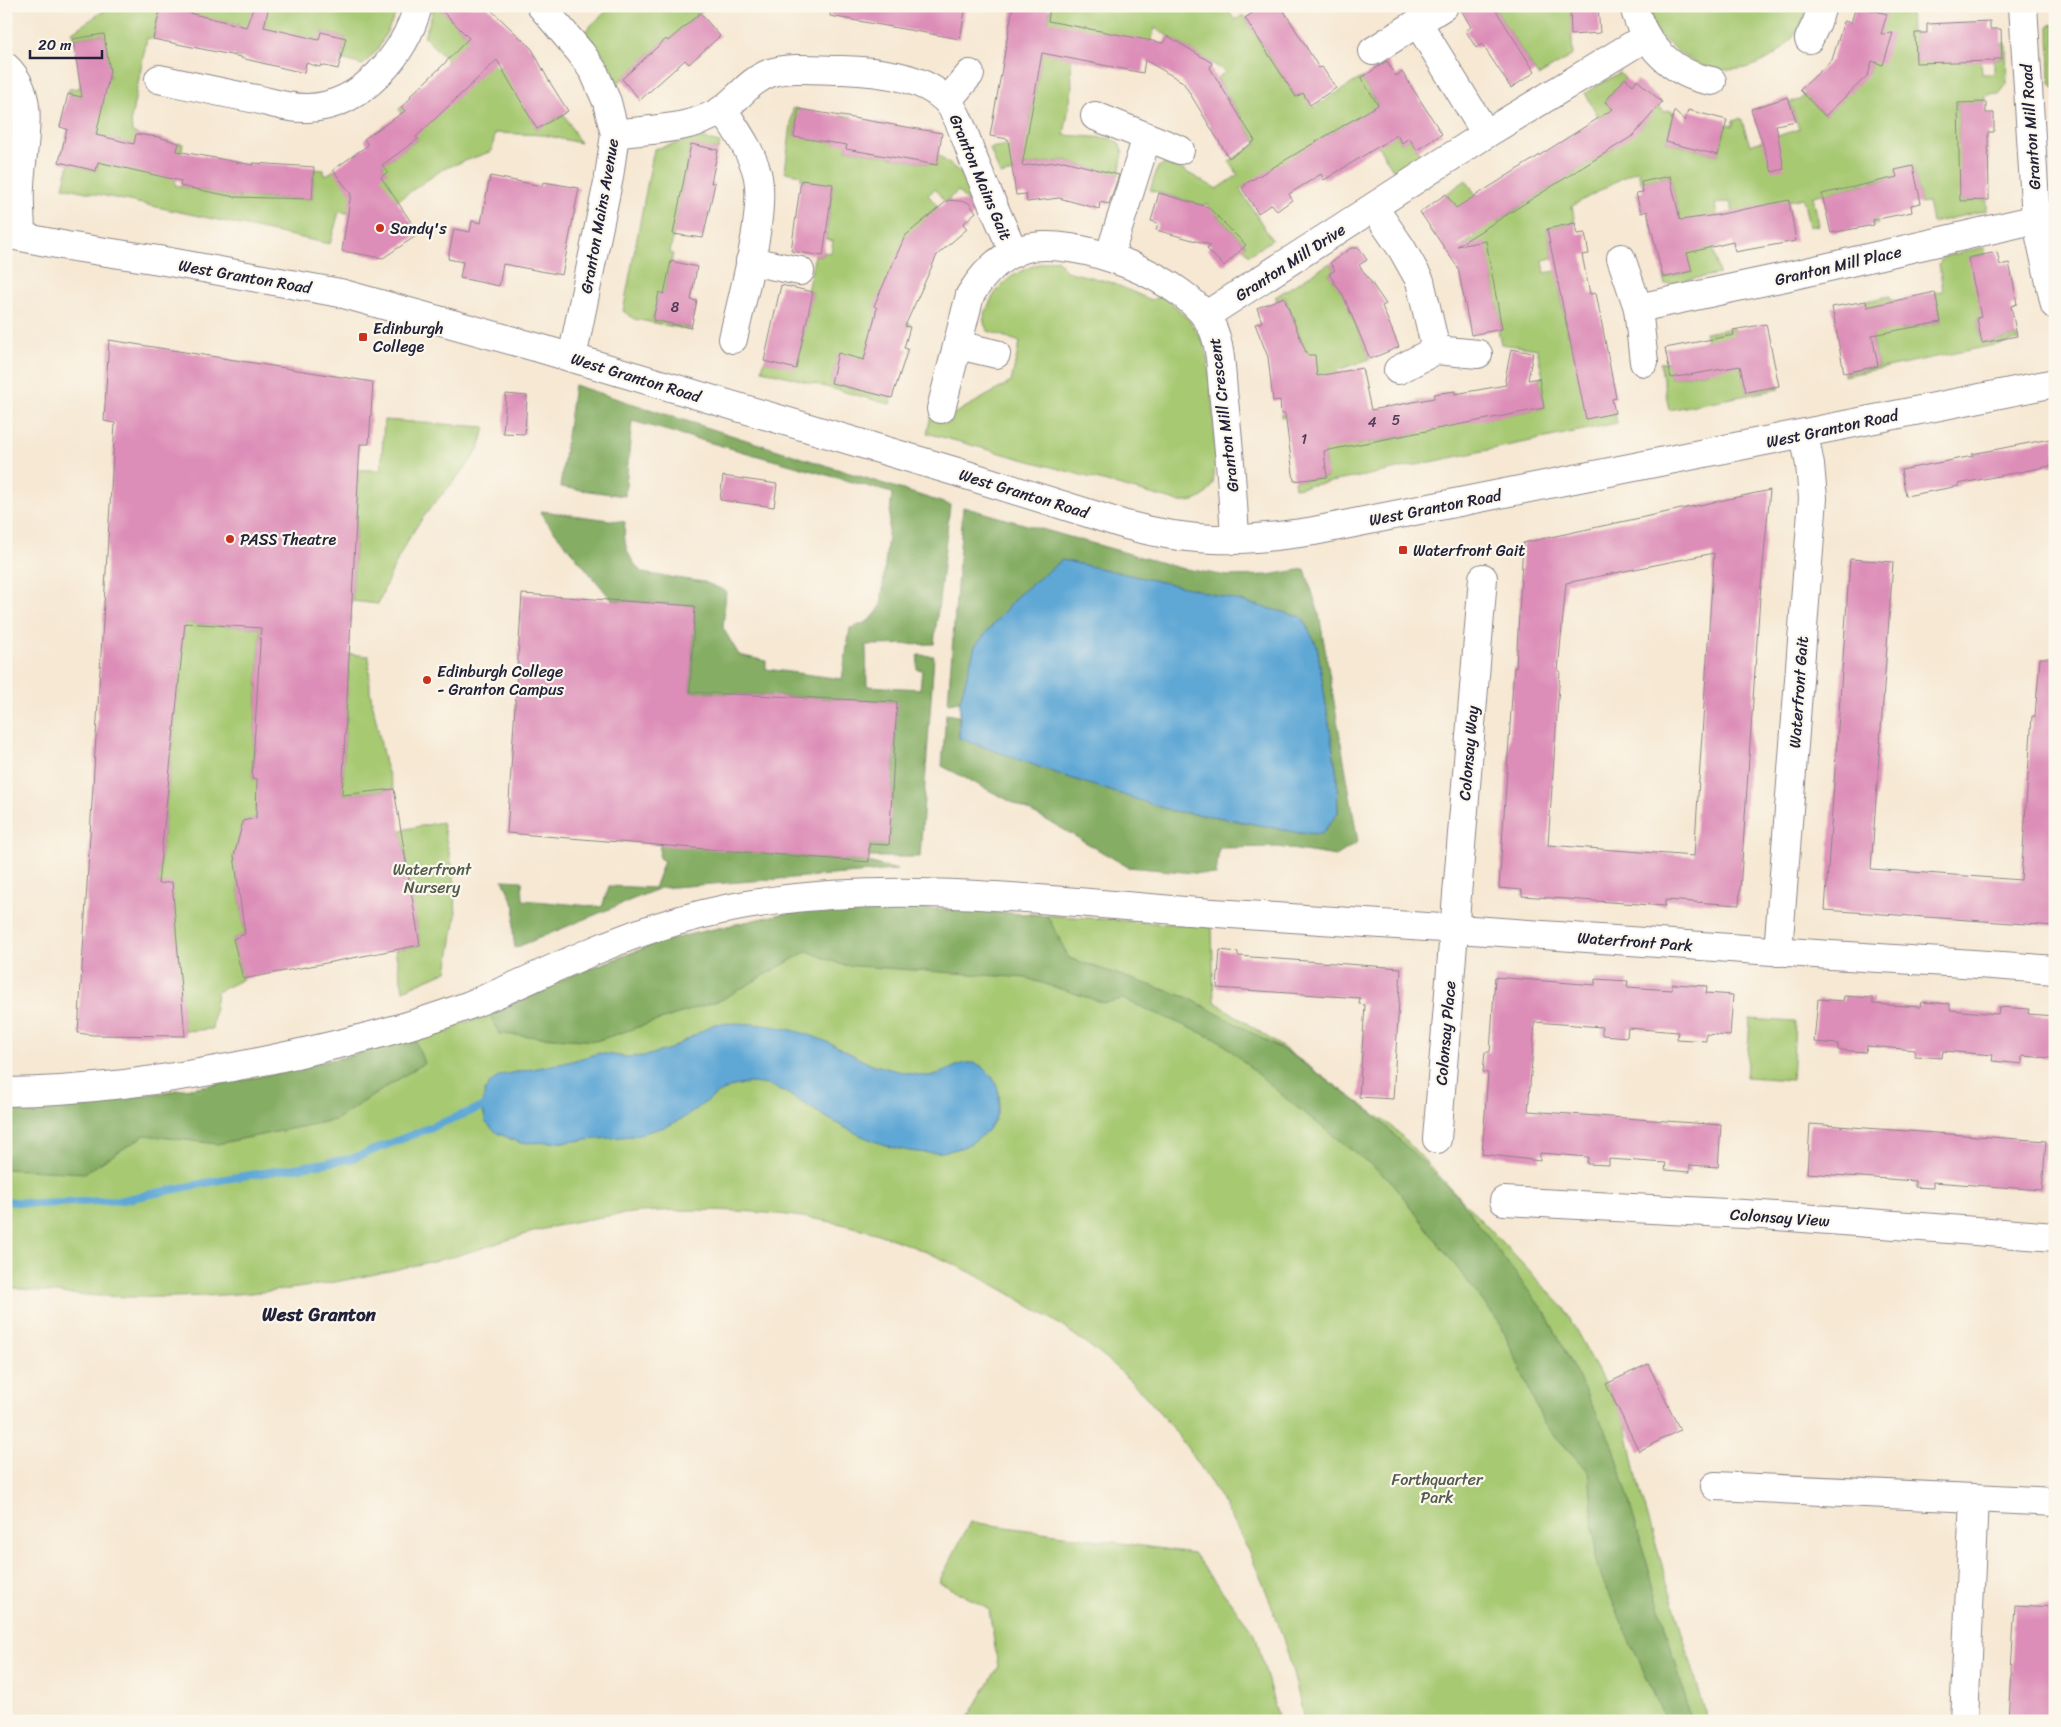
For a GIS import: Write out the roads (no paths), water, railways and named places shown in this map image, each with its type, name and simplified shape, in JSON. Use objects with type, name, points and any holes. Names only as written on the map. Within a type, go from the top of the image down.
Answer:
[{"type":"street","points":[[159,79],[297,108],[328,105],[363,87],[387,65],[407,36],[418,6]]},
{"type":"street","name":"Granton Mains Avenue","points":[[541,6],[581,53],[594,72],[607,102],[615,134],[609,177],[572,358]]},
{"type":"street","points":[[1373,50],[1444,6]]},
{"type":"street","points":[[1634,6],[1638,22],[1655,49],[1676,67],[1699,78],[1712,81]]},
{"type":"street","points":[[1809,39],[1822,6]]},
{"type":"street","name":"Granton Mill Road","points":[[2023,6],[2055,305]]},
{"type":"street","points":[[1418,23],[1486,134]]},
{"type":"street","name":"Granton Mill Drive","points":[[1206,316],[1486,134],[1646,37]]},
{"type":"street","points":[[6,67],[18,81],[26,107],[14,235]]},
{"type":"street","name":"Granton Mains Gait","points":[[615,134],[685,125],[710,117],[723,109],[756,80],[781,70],[851,71],[892,76],[921,84],[947,101],[966,139],[1014,253]]},
{"type":"street","name":"Granton Mains Gait","points":[[947,101],[970,74]]},
{"type":"street","points":[[723,109],[757,173],[759,200],[750,262],[734,339]]},
{"type":"street","points":[[1095,116],[1180,150]]},
{"type":"street","points":[[1109,257],[1147,137]]},
{"type":"street","points":[[1374,208],[1402,249],[1420,281],[1436,350]]},
{"type":"street","name":"Granton Mill Place","points":[[1638,308],[1784,277],[2046,217]]},
{"type":"street","name":"West Granton Road","points":[[14,235],[340,293],[572,358],[957,472],[1126,525],[1197,539],[1235,540],[1274,537],[1324,529],[2055,383]]},
{"type":"street","name":"Granton Mill Crescent","points":[[941,409],[970,295],[979,280],[997,262],[1014,253],[1033,247],[1065,246],[1109,257],[1156,278],[1198,307],[1206,316],[1217,341],[1219,356],[1233,486],[1235,540]]},
{"type":"street","points":[[1621,258],[1638,308],[1644,362]]},
{"type":"street","points":[[750,262],[800,271]]},
{"type":"street","points":[[958,344],[996,354]]},
{"type":"street","points":[[1398,370],[1436,350],[1478,354]]},
{"type":"street","name":"Waterfront Gait","points":[[1778,952],[1813,498],[1810,464],[1804,434]]},
{"type":"street","name":"Colonsay Way","points":[[1454,928],[1483,578]]},
{"type":"street","name":"Waterfront Park","points":[[6,1092],[156,1081],[206,1073],[323,1048],[398,1028],[462,1008],[596,950],[651,929],[697,916],[764,902],[830,894],[927,893],[2055,970]]},
{"type":"street","name":"Colonsay Place","points":[[1436,1138],[1454,928]]},
{"type":"street","name":"Colonsay View","points":[[1504,1201],[1762,1215],[2055,1237]]},
{"type":"street","points":[[1715,1486],[2055,1502]]},
{"type":"street","points":[[1964,1721],[1974,1498]]},
{"type":"water","points":[[1062,560],[1193,589],[1302,617],[1317,646],[1337,776],[1338,813],[1322,834],[1299,833],[1218,817],[1172,811],[1061,775],[959,738],[960,701],[975,646],[1017,596]]},
{"type":"water","points":[[735,1023],[789,1029],[832,1044],[869,1063],[920,1075],[934,1075],[964,1064],[972,1063],[979,1065],[986,1070],[997,1085],[999,1102],[995,1120],[988,1130],[974,1142],[963,1147],[940,1152],[916,1152],[870,1139],[825,1117],[785,1092],[771,1086],[750,1083],[734,1086],[717,1094],[687,1116],[668,1126],[633,1136],[564,1142],[520,1143],[497,1133],[486,1123],[482,1107],[485,1090],[491,1082],[501,1075],[568,1062],[599,1053],[626,1057],[645,1056],[670,1049],[714,1024]]},
{"type":"waterway","points":[[6,1201],[38,1204],[122,1200],[225,1179],[351,1159],[482,1107]]},
{"type":"place","name":"Sandy's","points":[[380,228]]},
{"type":"place","name":"Edinburgh College","points":[[363,337]]},
{"type":"place","name":"PASS Theatre","points":[[230,539]]},
{"type":"place","name":"Waterfront Gait","points":[[1403,550]]},
{"type":"place","name":"Edinburgh College - Granton Campus","points":[[427,680]]},
{"type":"district","name":"West Granton","points":[[319,1314]]},
{"type":"park label","name":"Waterfront Nursery","points":[[432,878]]},
{"type":"park label","name":"Forthquarter Park","points":[[1437,1488]]}]
